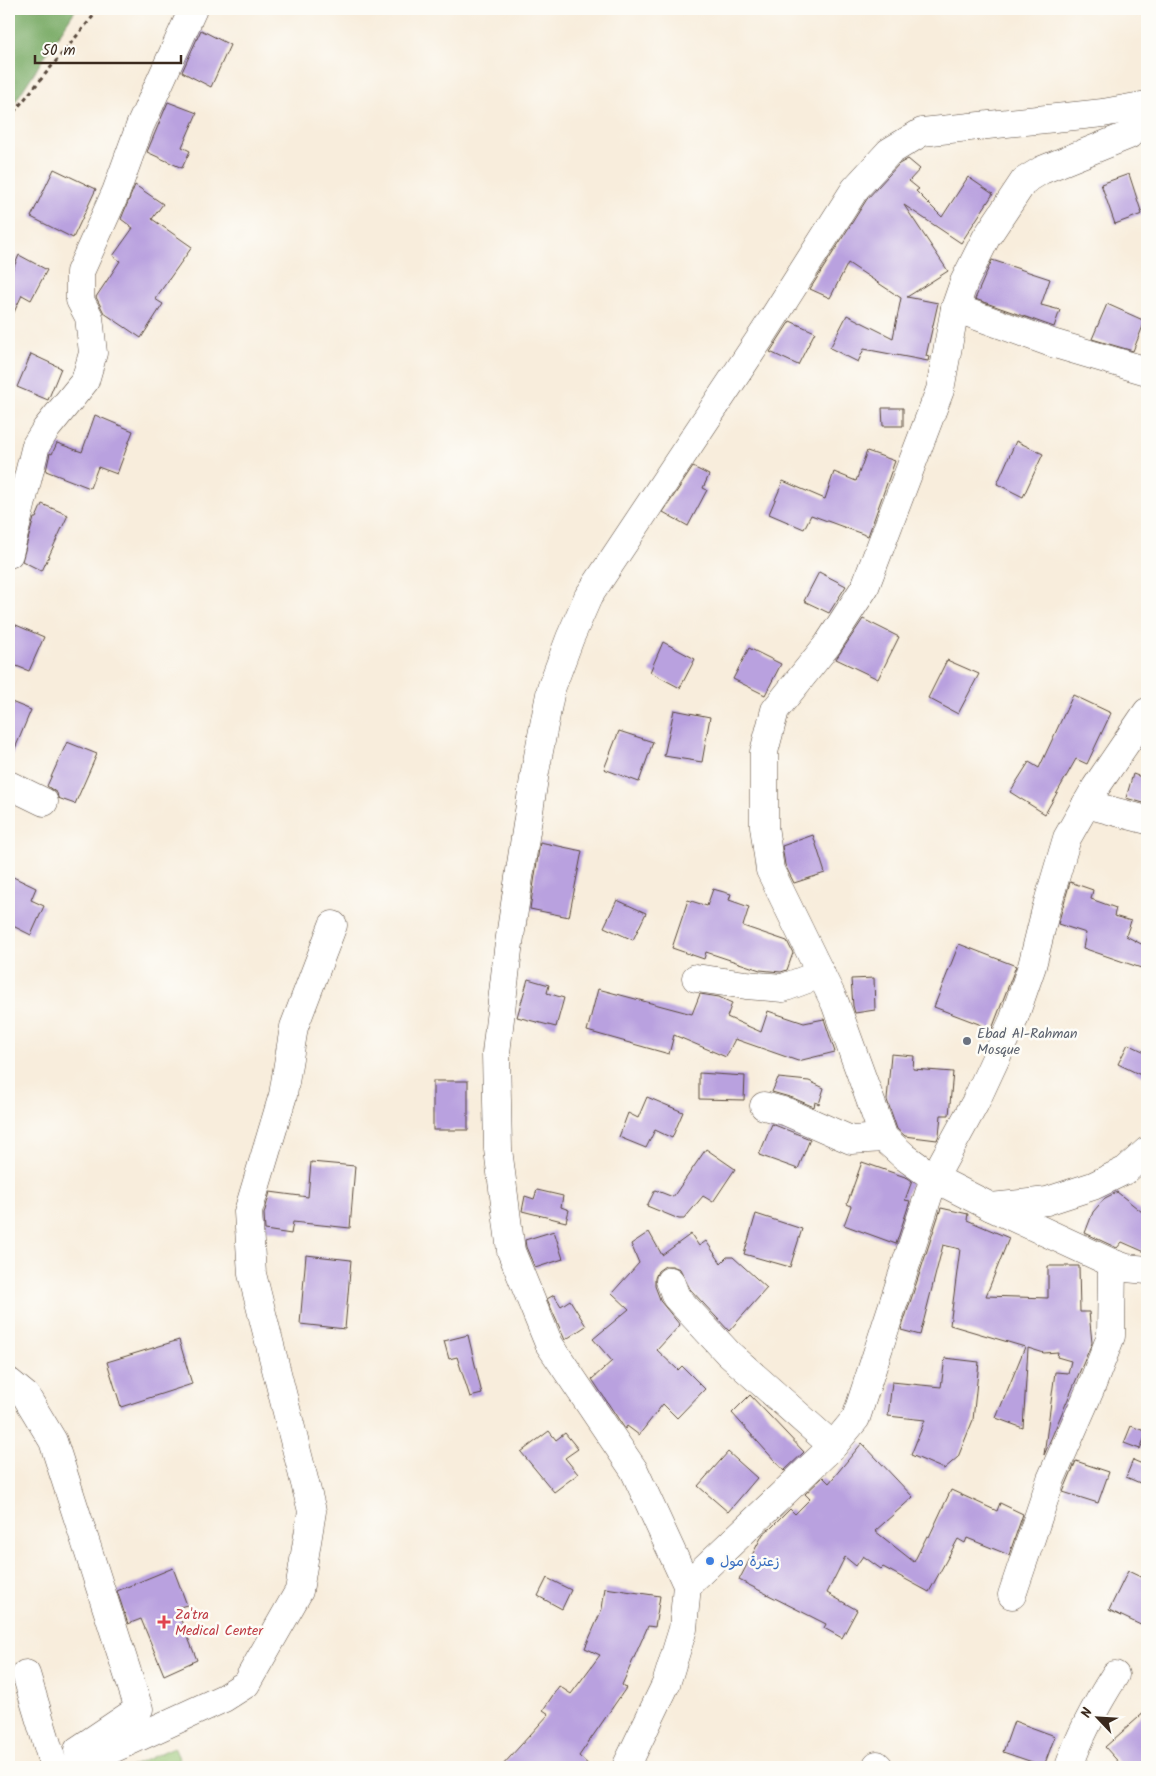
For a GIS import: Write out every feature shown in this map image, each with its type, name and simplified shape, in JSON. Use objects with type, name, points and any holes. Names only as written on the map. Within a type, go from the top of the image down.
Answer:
[{"type":"street","points":[[9,554],[36,445],[46,429],[85,381],[93,353],[89,317],[80,300],[80,272],[116,192],[140,126],[193,9]]},
{"type":"street","points":[[1147,106],[1141,120],[1129,135],[1042,170],[1024,181],[986,238],[964,282],[955,308],[940,390],[865,587],[828,644],[775,710],[764,752],[764,826],[770,870],[835,1003],[884,1138],[905,1157],[934,1178],[991,1207],[1112,1263],[1126,1268],[1147,1270]]},
{"type":"street","points":[[626,1767],[666,1684],[683,1629],[687,1585],[634,1470],[549,1344],[511,1250],[498,1149],[496,1053],[508,950],[535,772],[551,689],[588,597],[763,334],[855,189],[889,152],[922,132],[1103,113],[1147,106]]},
{"type":"street","points":[[955,308],[1052,344],[1147,371]]},
{"type":"street","points":[[687,1585],[833,1446],[856,1418],[934,1178],[975,1102],[1013,1021],[1032,966],[1046,909],[1067,838],[1096,787],[1147,712]]},
{"type":"street","points":[[9,785],[44,802]]},
{"type":"street","points":[[1086,804],[1147,820]]},
{"type":"street","points":[[72,1767],[224,1698],[246,1684],[299,1591],[312,1511],[252,1274],[248,1212],[283,1095],[294,1026],[333,925]]},
{"type":"street","points":[[696,978],[783,988],[821,974]]},
{"type":"street","points":[[764,1106],[787,1112],[851,1140],[884,1138]]},
{"type":"street","points":[[991,1207],[1047,1201],[1092,1186],[1126,1170],[1147,1151]]},
{"type":"street","points":[[1012,1595],[1051,1479],[1090,1390],[1111,1336],[1112,1263]]},
{"type":"street","points":[[670,1281],[676,1297],[728,1353],[833,1446]]},
{"type":"street","points":[[9,1382],[26,1396],[52,1440],[138,1709],[76,1751],[72,1767]]},
{"type":"street","points":[[26,1674],[54,1767]]},
{"type":"street","points":[[1070,1767],[1076,1747],[1094,1708],[1115,1675]]},
{"type":"path","points":[[9,118],[99,9]]},
{"type":"green space","points":[[9,9],[76,9],[9,111]]},
{"type":"green space","points":[[174,1747],[183,1767],[130,1767]]},
{"type":"building","points":[[201,30],[230,45],[211,87],[182,72]]},
{"type":"building","points":[[168,102],[197,113],[182,147],[190,151],[182,168],[147,152]]},
{"type":"building","points":[[908,159],[920,169],[909,181],[919,189],[916,191],[942,217],[968,177],[993,194],[961,243],[904,205],[948,271],[907,297],[938,303],[926,356],[929,357],[928,361],[864,349],[858,362],[830,348],[847,315],[893,338],[901,298],[848,263],[830,298],[810,289],[867,199],[899,164]]},
{"type":"building","points":[[54,169],[96,189],[73,238],[31,217]]},
{"type":"building","points":[[1129,174],[1142,214],[1115,224],[1101,184]]},
{"type":"building","points":[[135,185],[163,204],[152,219],[192,247],[155,299],[163,304],[141,338],[104,313],[96,297],[120,261],[113,256],[133,228],[121,219]]},
{"type":"building","points":[[19,255],[47,270],[31,300],[22,295],[9,323],[9,278]]},
{"type":"building","points":[[992,260],[1050,279],[1041,305],[1060,310],[1054,327],[975,299]]},
{"type":"building","points":[[1107,304],[1145,321],[1133,351],[1092,339]]},
{"type":"building","points":[[790,321],[815,332],[798,365],[770,352]]},
{"type":"building","points":[[31,354],[61,368],[48,400],[17,387]]},
{"type":"building","points":[[882,408],[903,408],[903,426],[883,426]]},
{"type":"building","points":[[95,415],[133,431],[117,474],[98,467],[90,488],[46,471],[50,453],[52,454],[57,443],[82,452]]},
{"type":"building","points":[[1016,441],[1043,454],[1023,497],[997,484]]},
{"type":"building","points":[[867,451],[895,461],[868,536],[811,515],[804,529],[769,514],[783,481],[825,499],[834,472],[856,481]]},
{"type":"building","points":[[693,467],[709,475],[703,488],[707,490],[688,526],[663,512]]},
{"type":"building","points":[[42,504],[68,515],[42,571],[22,561],[34,518],[36,518]]},
{"type":"building","points":[[819,572],[846,586],[829,613],[804,601]]},
{"type":"building","points":[[863,619],[899,637],[878,679],[836,659]]},
{"type":"building","points":[[9,622],[44,637],[29,671],[9,663]]},
{"type":"building","points":[[663,642],[695,659],[680,688],[650,672]]},
{"type":"building","points":[[749,648],[781,664],[765,695],[733,679]]},
{"type":"building","points":[[947,660],[979,674],[958,714],[928,698]]},
{"type":"building","points":[[1073,695],[1111,713],[1087,764],[1076,759],[1045,814],[1010,792],[1029,762],[1039,768]]},
{"type":"building","points":[[9,701],[31,710],[9,763]]},
{"type":"building","points":[[674,710],[710,717],[702,762],[664,756]]},
{"type":"building","points":[[619,731],[653,742],[639,782],[604,769]]},
{"type":"building","points":[[67,742],[97,754],[75,804],[58,798],[57,793],[47,786]]},
{"type":"building","points":[[1133,774],[1147,779],[1147,804],[1126,798]]},
{"type":"building","points":[[813,835],[825,873],[794,883],[785,865],[782,846]]},
{"type":"building","points":[[540,842],[582,851],[569,917],[530,909]]},
{"type":"building","points":[[9,875],[36,888],[31,900],[44,906],[31,935],[9,924]]},
{"type":"building","points":[[1070,882],[1093,890],[1091,899],[1116,908],[1114,916],[1131,921],[1126,936],[1147,947],[1147,970],[1083,948],[1086,933],[1058,924]]},
{"type":"building","points":[[713,889],[731,894],[729,900],[749,907],[743,926],[787,941],[793,953],[787,970],[781,972],[760,970],[706,952],[704,959],[672,948],[688,900],[707,906]]},
{"type":"building","points":[[617,900],[646,913],[633,940],[604,927]]},
{"type":"building","points":[[959,944],[1016,966],[992,1029],[934,1007]]},
{"type":"building","points":[[874,978],[875,1010],[855,1013],[851,979]]},
{"type":"building","points":[[528,979],[549,985],[547,993],[564,998],[556,1027],[517,1017]]},
{"type":"building","points":[[598,989],[692,1014],[700,994],[719,997],[732,1003],[727,1017],[761,1032],[768,1011],[804,1023],[824,1019],[835,1052],[798,1061],[735,1039],[726,1057],[674,1035],[669,1054],[587,1031]]},
{"type":"building","points":[[1128,1044],[1147,1053],[1147,1078],[1118,1064]]},
{"type":"building","points":[[891,1054],[914,1056],[913,1069],[953,1072],[949,1115],[941,1115],[937,1140],[905,1136],[897,1129],[887,1100]]},
{"type":"building","points":[[699,1073],[745,1076],[744,1100],[699,1099]]},
{"type":"building","points":[[778,1078],[809,1081],[824,1088],[819,1104],[815,1102],[814,1107],[772,1092]]},
{"type":"building","points":[[433,1081],[468,1081],[468,1130],[433,1130]]},
{"type":"building","points":[[647,1097],[683,1112],[672,1138],[655,1130],[646,1148],[619,1137],[628,1113],[638,1118]]},
{"type":"building","points":[[772,1124],[810,1139],[798,1169],[759,1155]]},
{"type":"building","points":[[706,1149],[735,1169],[713,1202],[703,1196],[684,1219],[679,1219],[647,1206],[655,1190],[673,1197]]},
{"type":"building","points":[[311,1162],[355,1166],[350,1228],[293,1222],[291,1234],[265,1230],[264,1214],[270,1192],[308,1197]]},
{"type":"building","points":[[862,1162],[912,1181],[905,1200],[910,1201],[896,1244],[844,1225],[851,1206],[847,1204]]},
{"type":"building","points":[[537,1190],[563,1196],[561,1207],[569,1210],[566,1222],[522,1211],[525,1196],[534,1199]]},
{"type":"building","points":[[1117,1192],[1147,1216],[1147,1253],[1122,1242],[1117,1248],[1085,1233],[1093,1212],[1105,1198]]},
{"type":"building","points":[[941,1208],[968,1214],[967,1220],[1009,1238],[986,1296],[1048,1298],[1048,1266],[1079,1266],[1080,1312],[1089,1312],[1092,1343],[1044,1455],[1055,1372],[1068,1373],[1071,1361],[1057,1357],[1058,1352],[1044,1353],[1028,1348],[1023,1428],[996,1418],[1025,1347],[950,1325],[960,1249],[943,1245],[920,1335],[901,1330]]},
{"type":"building","points":[[756,1214],[802,1229],[790,1267],[744,1254]]},
{"type":"building","points":[[554,1231],[563,1259],[535,1268],[525,1240]]},
{"type":"building","points":[[649,1232],[662,1255],[691,1234],[699,1246],[706,1241],[721,1263],[727,1257],[733,1257],[767,1288],[729,1331],[690,1289],[680,1269],[665,1266],[658,1271],[655,1278],[655,1286],[661,1302],[680,1325],[657,1350],[678,1370],[682,1366],[705,1389],[677,1418],[663,1404],[639,1435],[627,1426],[625,1429],[592,1379],[612,1361],[593,1339],[629,1309],[612,1293],[639,1263],[631,1244]]},
{"type":"building","points":[[306,1255],[351,1260],[345,1329],[300,1324]]},
{"type":"building","points":[[554,1295],[561,1306],[570,1300],[586,1326],[565,1340],[547,1299]]},
{"type":"building","points":[[468,1335],[482,1394],[470,1397],[457,1357],[449,1359],[444,1341]]},
{"type":"building","points":[[179,1340],[192,1384],[121,1407],[107,1362]]},
{"type":"building","points":[[945,1358],[979,1362],[973,1420],[958,1457],[944,1469],[911,1455],[925,1420],[888,1416],[892,1382],[941,1387]]},
{"type":"building","points":[[750,1395],[804,1452],[784,1471],[732,1413]]},
{"type":"building","points":[[1131,1426],[1147,1432],[1140,1449],[1124,1443]]},
{"type":"building","points":[[549,1431],[556,1440],[565,1433],[578,1449],[565,1458],[578,1474],[554,1492],[521,1452]]},
{"type":"building","points":[[862,1443],[913,1497],[875,1531],[914,1562],[927,1536],[929,1537],[951,1490],[997,1511],[1000,1503],[1023,1514],[1009,1555],[967,1538],[965,1543],[958,1539],[929,1592],[883,1567],[881,1569],[863,1556],[856,1566],[845,1557],[827,1593],[857,1610],[842,1638],[824,1628],[826,1624],[739,1580],[763,1534],[790,1509],[795,1514],[810,1499],[805,1494],[823,1477],[829,1483]]},
{"type":"building","points":[[728,1452],[757,1478],[728,1512],[698,1486]]},
{"type":"building","points":[[1133,1460],[1147,1466],[1147,1486],[1126,1477]]},
{"type":"building","points":[[1076,1461],[1109,1472],[1098,1503],[1063,1492]]},
{"type":"building","name":"Za'tra Medical Center","points":[[173,1568],[187,1605],[176,1608],[197,1660],[164,1675],[141,1619],[128,1624],[117,1591]]},
{"type":"building","points":[[1128,1571],[1147,1580],[1147,1628],[1109,1610]]},
{"type":"building","points":[[547,1578],[571,1590],[562,1609],[538,1596]]},
{"type":"building","points":[[605,1588],[660,1596],[655,1627],[648,1626],[622,1685],[626,1688],[579,1756],[591,1767],[501,1767],[549,1714],[543,1710],[559,1686],[571,1694],[600,1655],[585,1648],[602,1609]]},
{"type":"building","points":[[1147,1710],[1147,1760],[1139,1767],[1123,1767],[1105,1747]]},
{"type":"building","points":[[1014,1721],[1055,1736],[1044,1766],[1003,1752]]},
{"type":"place","name":"Ebad Al-Rahman Mosque","points":[[967,1041]]},
{"type":"place","name":"زعترة مول","points":[[710,1561]]},
{"type":"place","name":"Za'tra Medical Center","points":[[164,1622]]}]
